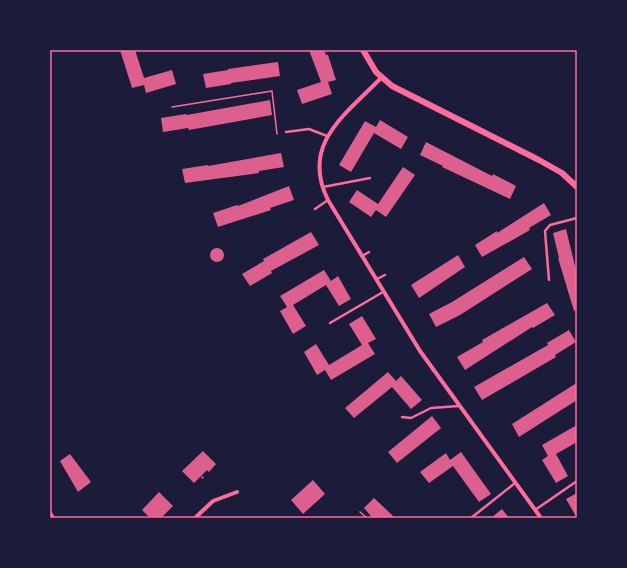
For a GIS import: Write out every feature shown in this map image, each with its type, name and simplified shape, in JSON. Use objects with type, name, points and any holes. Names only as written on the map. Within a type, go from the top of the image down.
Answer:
[{"type":"street","points":[[363,50],[381,78],[405,94],[544,162],[562,173],[577,187]]},
{"type":"street","points":[[381,78],[340,120],[327,136],[319,159],[319,174],[322,187],[328,200],[417,347],[541,518]]},
{"type":"street","points":[[195,518],[213,501],[237,492]]},
{"type":"street","points":[[50,514],[54,518]]},
{"type":"lane","points":[[286,132],[309,129],[327,136]]},
{"type":"lane","points":[[322,187],[370,178]]},
{"type":"lane","points":[[315,209],[328,200]]},
{"type":"lane","points":[[549,280],[545,231],[550,225],[577,218]]},
{"type":"lane","points":[[362,256],[369,252]]},
{"type":"lane","points":[[376,280],[385,274]]},
{"type":"lane","points":[[330,323],[383,292]]},
{"type":"lane","points":[[402,417],[410,418],[430,408],[460,406]]},
{"type":"lane","points":[[535,510],[577,481]]},
{"type":"lane","points":[[472,518],[515,483]]},
{"type":"path","points":[[172,107],[272,91],[277,134]]},
{"type":"path","points":[[360,512],[367,518]]},
{"type":"building","points":[[120,50],[135,50],[144,78],[172,70],[176,84],[146,93],[144,85],[132,88]]},
{"type":"building","points":[[309,50],[324,50],[326,55],[328,55],[336,80],[328,82],[332,94],[302,104],[297,90],[321,82]]},
{"type":"building","points":[[278,62],[280,76],[206,88],[203,74]]},
{"type":"building","points":[[270,100],[272,115],[189,130],[188,128],[163,132],[161,118],[187,115]]},
{"type":"building","points":[[380,120],[408,137],[401,149],[374,133],[351,172],[339,165],[365,121],[376,127]]},
{"type":"building","points":[[426,142],[492,176],[493,174],[516,186],[510,199],[420,155]]},
{"type":"building","points":[[281,153],[284,167],[259,171],[259,173],[185,183],[182,169]]},
{"type":"building","points":[[403,167],[415,175],[386,217],[376,210],[371,217],[349,202],[357,190],[378,204]]},
{"type":"building","points":[[289,186],[294,200],[270,208],[271,210],[218,227],[213,213],[237,205],[238,206]]},
{"type":"building","points":[[544,203],[551,215],[529,228],[530,230],[482,257],[475,245]]},
{"type":"building","points":[[566,229],[577,274],[577,310],[574,311],[558,258],[553,233]]},
{"type":"building","points":[[311,232],[319,245],[271,271],[272,273],[250,286],[242,274],[264,261],[263,259]]},
{"type":"building","points":[[217,248],[222,250],[224,255],[222,260],[217,262],[212,260],[210,255],[212,250]]},
{"type":"building","points":[[458,255],[465,267],[419,298],[411,285]]},
{"type":"building","points":[[524,257],[532,269],[460,315],[436,327],[429,314],[452,302]]},
{"type":"building","points":[[324,270],[331,281],[338,276],[351,299],[339,306],[326,285],[293,305],[306,326],[293,334],[280,311],[287,307],[280,296]]},
{"type":"building","points":[[547,303],[555,315],[533,328],[532,327],[465,370],[457,357],[483,342],[482,340]]},
{"type":"building","points":[[362,316],[376,339],[368,343],[375,354],[331,380],[325,370],[317,375],[304,352],[316,344],[329,365],[362,345],[349,324]]},
{"type":"building","points":[[569,330],[576,342],[555,355],[556,357],[482,400],[474,387],[548,345],[547,343]]},
{"type":"building","points":[[388,372],[396,381],[401,376],[422,400],[411,409],[392,387],[354,418],[345,408]]},
{"type":"building","points":[[575,384],[577,385],[577,400],[519,437],[512,424]]},
{"type":"building","points":[[432,416],[441,428],[397,463],[388,452]]},
{"type":"building","points":[[577,425],[577,442],[556,454],[568,476],[556,483],[542,460],[548,456],[542,445]]},
{"type":"building","points":[[203,451],[216,464],[209,472],[207,470],[194,483],[182,471]]},
{"type":"building","points":[[461,452],[491,494],[479,502],[453,466],[429,483],[420,472],[446,453],[450,460]]},
{"type":"building","points":[[70,454],[91,482],[78,492],[60,461]]},
{"type":"building","points":[[313,480],[325,494],[303,514],[291,500]]},
{"type":"building","points":[[159,492],[173,506],[161,518],[150,518],[142,510]]},
{"type":"building","points":[[577,493],[577,518],[566,499]]},
{"type":"building","points":[[374,498],[393,516],[392,518],[373,518],[370,515],[364,508]]},
{"type":"building","points":[[502,509],[509,518],[491,518]]}]
